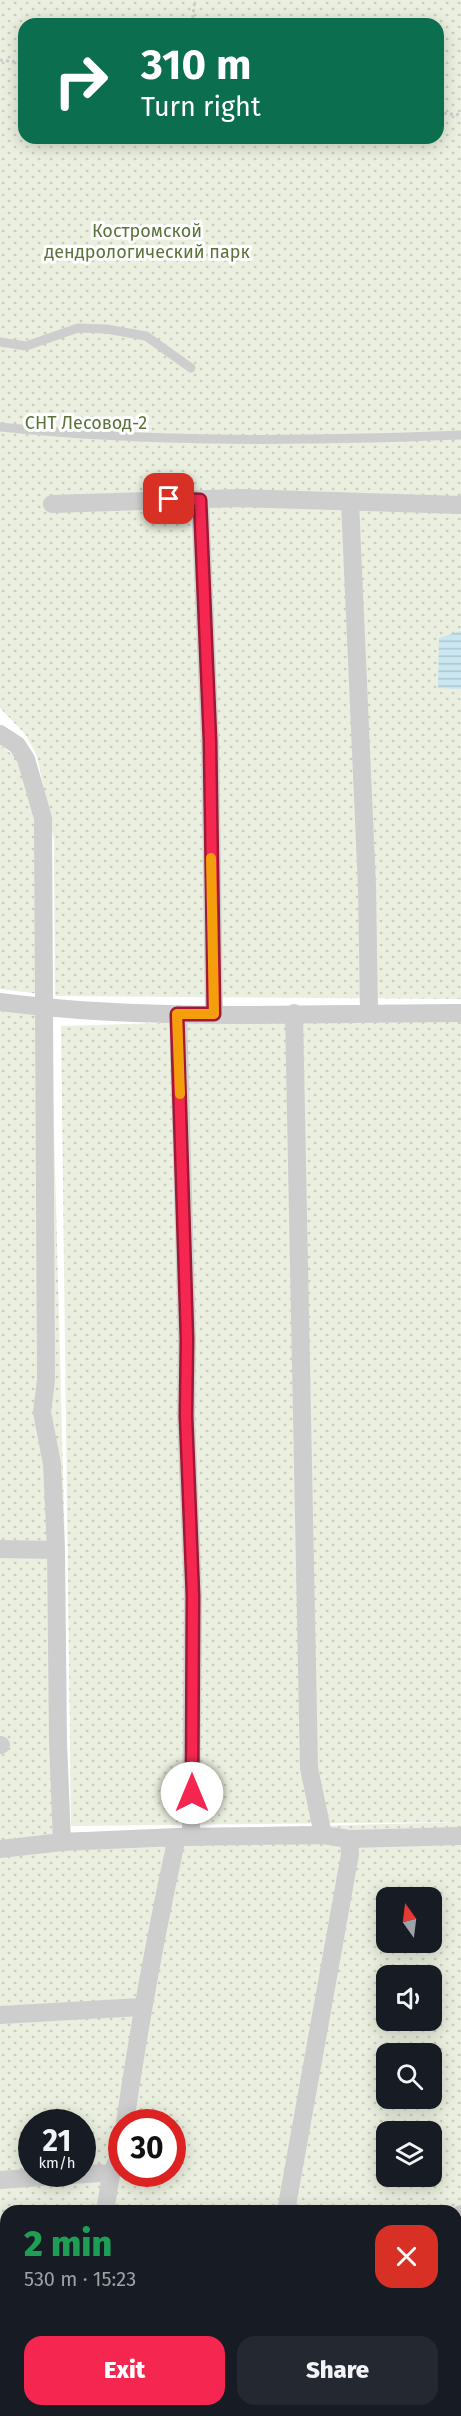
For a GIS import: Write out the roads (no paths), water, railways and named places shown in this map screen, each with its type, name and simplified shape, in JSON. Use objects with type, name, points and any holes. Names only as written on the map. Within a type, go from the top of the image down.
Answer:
[{"type":"street","points":[[52,504],[239,498],[461,505]]},
{"type":"street","points":[[200,500],[210,741],[214,1014]]},
{"type":"street","points":[[350,502],[367,887],[369,1013]]},
{"type":"street","points":[[0,734],[17,745],[26,759],[43,818],[46,1380],[42,1412],[52,1464],[62,1842]]},
{"type":"street","points":[[0,1002],[45,1008],[177,1014],[461,1013]]},
{"type":"street","points":[[294,1013],[309,1768],[323,1834]]},
{"type":"street","points":[[127,2109],[141,2007],[151,1975],[164,1895],[184,1837],[193,1596],[186,1416],[187,1339],[177,1014]]},
{"type":"street","points":[[0,1549],[56,1550]]},
{"type":"street","points":[[0,1849],[62,1842],[184,1837],[323,1834],[349,1839],[461,1836]]},
{"type":"street","points":[[287,2205],[350,1854],[349,1839]]},
{"type":"street","points":[[0,2015],[141,2007]]},
{"type":"street","points":[[0,2180],[100,2173],[108,2174]]},
{"type":"street","points":[[106,2205],[109,2187]]},
{"type":"lane","points":[[0,342],[26,346],[78,328],[106,329],[146,336],[191,368]]},
{"type":"lane","points":[[0,427],[160,438],[378,438],[461,435]]},
{"type":"water","points":[[461,631],[461,689],[438,688],[439,638]]},
{"type":"park label","name":"Костромской дендрологический парк","points":[[147,241]]},
{"type":"park label","name":"СНТ Лесовод-2","points":[[86,423]]}]
